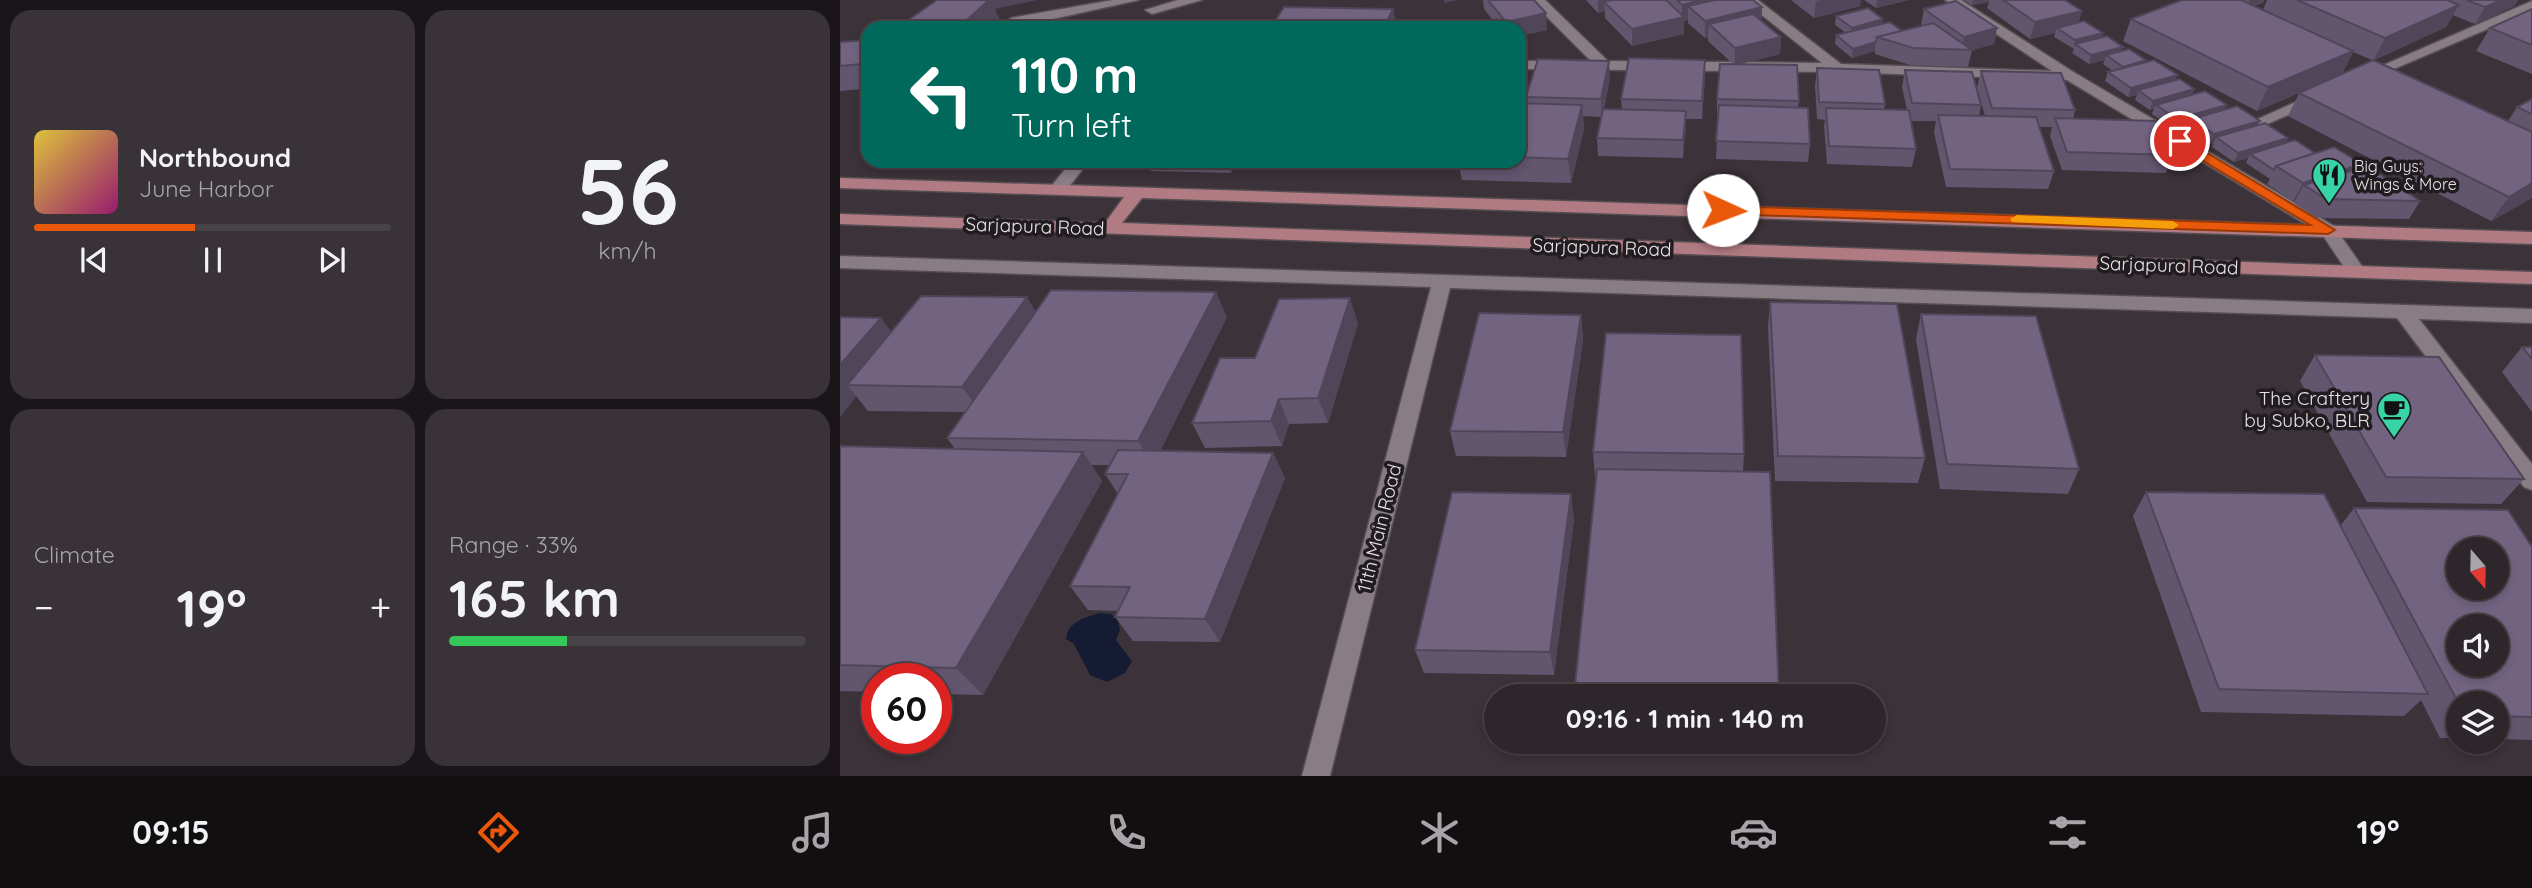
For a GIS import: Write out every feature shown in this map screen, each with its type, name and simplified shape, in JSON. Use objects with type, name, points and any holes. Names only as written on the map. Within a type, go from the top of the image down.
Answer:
[{"type":"main road","name":"Sarjapura Road","points":[[840,183],[2532,238]]},
{"type":"main road","points":[[1109,229],[1138,191]]},
{"type":"main road","name":"Sarjapura Road","points":[[840,219],[2532,278]]},
{"type":"street","points":[[1153,5],[1195,0]]},
{"type":"street","points":[[1537,0],[1604,66]]},
{"type":"street","points":[[1750,0],[1837,68]]},
{"type":"street","points":[[1952,0],[2070,76],[2328,230],[2357,272]]},
{"type":"street","points":[[2387,88],[2355,77],[2532,5]]},
{"type":"street","points":[[1526,65],[1837,68],[2070,76]]},
{"type":"street","points":[[2259,122],[2329,92]]},
{"type":"street","points":[[1058,189],[1075,168]]},
{"type":"street","name":"Sarjapura Road","points":[[840,262],[2532,316]]},
{"type":"street","name":"11th Main Road","points":[[1316,776],[1442,281]]},
{"type":"street","points":[[2402,311],[2532,481]]},
{"type":"lane","points":[[1017,21],[1133,0]]},
{"type":"water","points":[[1099,613],[1111,614],[1118,620],[1120,630],[1116,640],[1132,661],[1125,673],[1107,682],[1090,675],[1074,644],[1066,639],[1074,624]]},
{"type":"building","points":[[937,0],[989,0],[966,21],[907,21]]},
{"type":"building","points":[[1488,0],[1534,0],[1546,13],[1510,21],[1505,21]]},
{"type":"building","points":[[1666,0],[1684,17],[1632,29],[1604,2]]},
{"type":"building","points":[[1677,0],[1702,0],[1682,5]]},
{"type":"building","points":[[1715,0],[1753,0],[1762,7],[1705,21],[1688,6]]},
{"type":"building","points":[[2003,0],[2065,0],[2082,11],[2035,22]]},
{"type":"building","points":[[2182,0],[2241,0],[2353,51],[2268,87],[2131,19]]},
{"type":"building","points":[[2297,0],[2447,0],[2459,5],[2385,38]]},
{"type":"building","points":[[2466,0],[2501,0],[2485,7]]},
{"type":"building","points":[[1956,1],[1997,28],[1964,37],[1924,9]]},
{"type":"building","points":[[1284,7],[1393,9],[1387,21],[1275,21]]},
{"type":"building","points":[[1868,8],[1883,19],[1852,28],[1836,16]]},
{"type":"building","points":[[2532,9],[2532,45],[2490,28]]},
{"type":"building","points":[[1753,14],[1781,37],[1735,48],[1709,24]]},
{"type":"building","points":[[2084,21],[2103,33],[2075,40],[2057,28]]},
{"type":"building","points":[[1890,22],[1902,31],[1877,37],[1876,42],[1853,49],[1836,35]]},
{"type":"building","points":[[1933,23],[1972,50],[1913,48],[1877,37]]},
{"type":"building","points":[[2107,36],[2123,47],[2091,55],[2075,44]]},
{"type":"building","points":[[861,40],[861,64],[840,66],[840,42]]},
{"type":"building","points":[[2129,49],[2146,60],[2123,67],[2106,55]]},
{"type":"building","points":[[1629,58],[1705,60],[1702,101],[1621,99]]},
{"type":"building","points":[[1538,59],[1609,61],[1601,99],[1526,97]]},
{"type":"building","points":[[2154,60],[2178,75],[2131,88],[2108,72]]},
{"type":"building","points":[[2373,60],[2532,132],[2532,183],[2509,197],[2299,93]]},
{"type":"building","points":[[1720,64],[1797,65],[1799,101],[1717,99]]},
{"type":"building","points":[[1817,68],[1879,70],[1885,104],[1819,102]]},
{"type":"building","points":[[1905,70],[1972,72],[1981,105],[1912,103]]},
{"type":"building","points":[[1981,71],[2061,73],[2075,110],[1992,108]]},
{"type":"building","points":[[2180,79],[2194,89],[2153,101],[2138,90]]},
{"type":"building","points":[[2205,91],[2227,105],[2177,119],[2156,105]]},
{"type":"building","points":[[2532,99],[2532,114],[2517,107]]},
{"type":"building","points":[[1526,103],[1582,105],[1568,159],[1526,157]]},
{"type":"building","points":[[1719,105],[1808,108],[1810,144],[1716,141]]},
{"type":"building","points":[[2237,106],[2260,121],[2214,134],[2192,119]]},
{"type":"building","points":[[1826,108],[1909,110],[1916,149],[1829,146]]},
{"type":"building","points":[[1603,109],[1686,111],[1683,140],[1597,138]]},
{"type":"building","points":[[1938,115],[2036,117],[2054,171],[1950,169]]},
{"type":"building","points":[[2055,118],[2156,121],[2173,155],[2067,152]]},
{"type":"building","points":[[2265,123],[2288,138],[2238,153],[2216,137]]},
{"type":"building","points":[[2295,140],[2315,153],[2276,166],[2274,170],[2250,154]]},
{"type":"building","points":[[2334,147],[2362,164],[2303,183],[2276,166]]},
{"type":"building","points":[[2367,166],[2420,201],[2326,199],[2304,185]]},
{"type":"building","points":[[1051,290],[1216,292],[1138,441],[947,438]]},
{"type":"building","points":[[921,296],[1027,297],[962,387],[847,385]]},
{"type":"building","points":[[1350,298],[1318,398],[1279,399],[1271,421],[1192,423],[1220,358],[1255,358],[1279,299]]},
{"type":"building","points":[[1770,302],[1897,304],[1925,458],[1778,456]]},
{"type":"building","points":[[1479,313],[1581,315],[1563,432],[1450,431]]},
{"type":"building","points":[[1921,314],[2036,316],[2079,469],[1947,464]]},
{"type":"building","points":[[840,317],[881,318],[840,365]]},
{"type":"building","points":[[1606,333],[1741,335],[1744,454],[1593,452]]},
{"type":"building","points":[[2522,347],[2532,347],[2532,359]]},
{"type":"building","points":[[2315,355],[2439,357],[2524,479],[2386,477]]},
{"type":"building","points":[[840,446],[1083,452],[956,668],[952,668],[952,663],[840,665]]},
{"type":"building","points":[[1118,450],[1273,453],[1205,619],[1115,617],[1130,587],[1070,586],[1128,474],[1105,474]]},
{"type":"building","points":[[1597,469],[1770,472],[1779,684],[1575,684]]},
{"type":"building","points":[[1452,492],[1571,494],[1550,652],[1415,650]]},
{"type":"building","points":[[2146,492],[2324,494],[2428,694],[2219,689]]},
{"type":"building","points":[[2354,508],[2508,510],[2532,547],[2532,717],[2509,716],[2509,691],[2452,691]]},
{"type":"slow traffic","points":[[2017,219],[2173,225]]},
{"type":"place","name":"Big Guys: Wings & More","points":[[2329,205]]},
{"type":"place","name":"The Craftery by Subko, BLR","points":[[2394,439]]},
{"type":"route","points":[[1723,210],[2328,230],[2180,141]]}]
